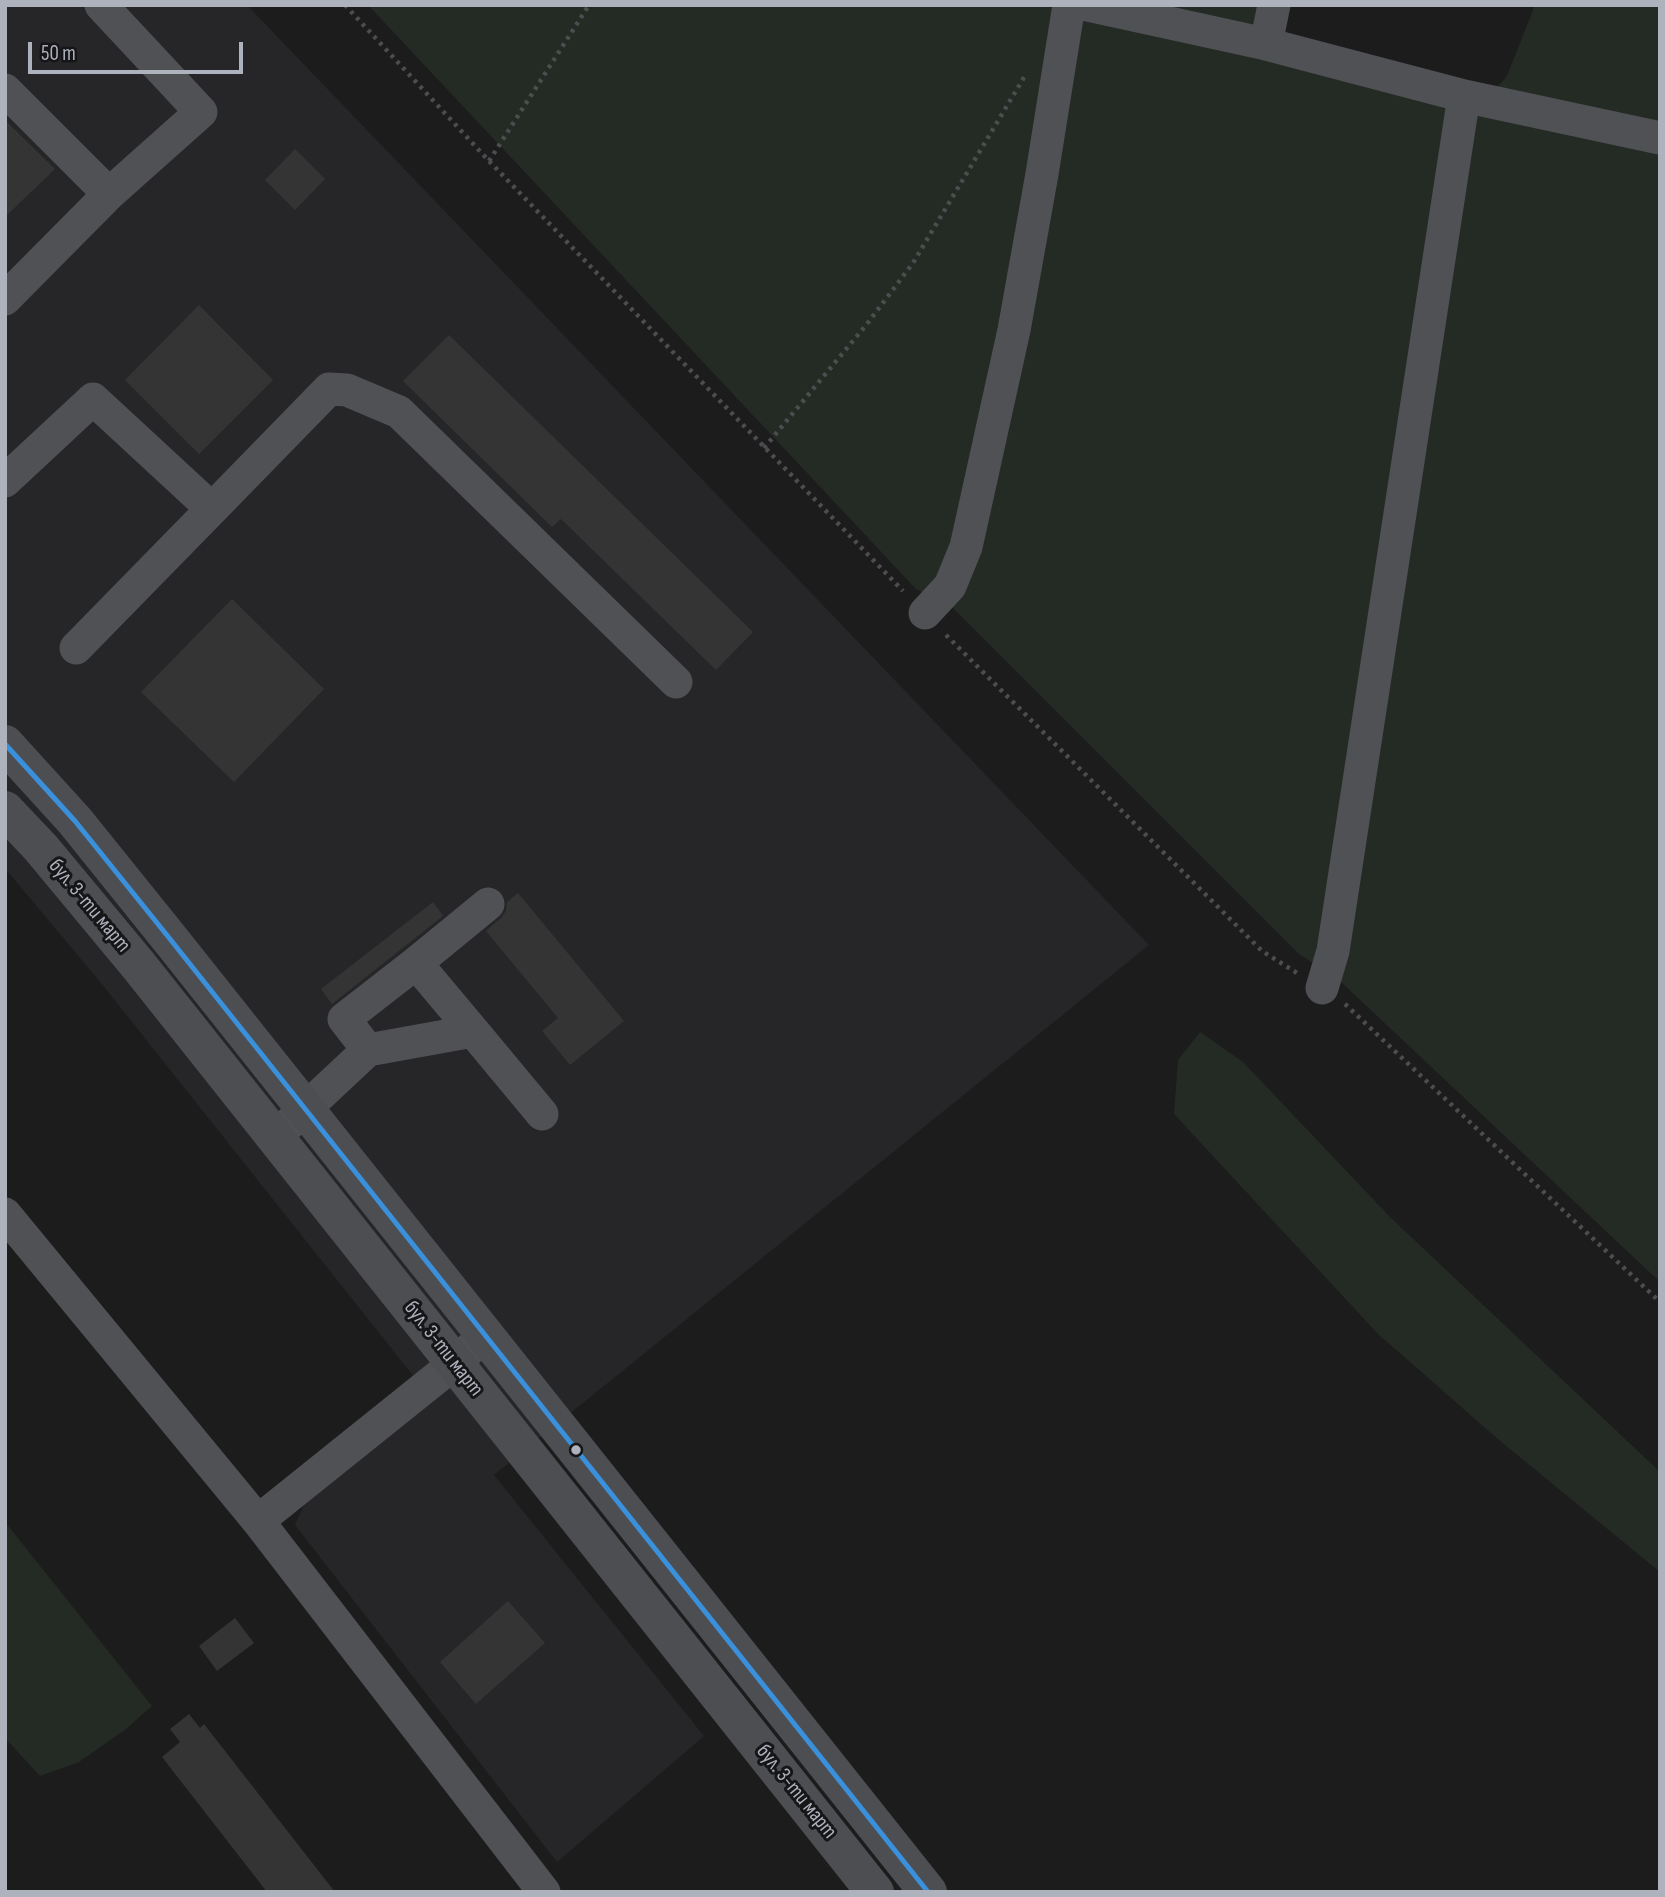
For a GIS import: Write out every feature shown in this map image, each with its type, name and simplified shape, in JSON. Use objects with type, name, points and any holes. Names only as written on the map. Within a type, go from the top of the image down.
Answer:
[{"type":"main road","name":"бул. 3-ти март","points":[[5,744],[75,821],[928,1892]]},
{"type":"main road","name":"бул. 3-ти март","points":[[5,810],[41,848],[139,966],[875,1892]]},
{"type":"street","points":[[5,299],[110,194],[201,112],[101,5]]},
{"type":"street","points":[[925,613],[950,586],[966,547],[1014,330],[1069,5]]},
{"type":"street","points":[[1087,5],[1266,44],[1464,96],[1660,138]]},
{"type":"street","points":[[1266,44],[1274,5]]},
{"type":"street","points":[[5,90],[110,194]]},
{"type":"street","points":[[1322,988],[1333,951],[1464,96]]},
{"type":"street","points":[[76,648],[329,389],[347,390],[399,412],[677,682]]},
{"type":"street","points":[[5,481],[93,399],[212,509]]},
{"type":"street","points":[[368,1050],[344,1019],[488,904]]},
{"type":"street","points":[[416,963],[542,1114]]},
{"type":"street","points":[[275,1137],[368,1050],[473,1031]]},
{"type":"street","points":[[5,1214],[258,1521],[544,1892]]},
{"type":"street","points":[[258,1521],[455,1363],[485,1335]]},
{"type":"path","points":[[345,5],[489,161],[764,448],[1262,951],[1347,1005],[1660,1302]]},
{"type":"path","points":[[489,161],[589,5]]},
{"type":"path","points":[[764,448],[867,324],[913,263],[1032,63]]},
{"type":"shaded area","points":[[5,5],[247,5],[1149,945],[494,1475],[704,1736],[557,1862],[295,1525],[305,1503],[430,1397],[105,988],[8,872],[5,873]]},
{"type":"shaded area","points":[[368,5],[1284,5],[1277,40],[1492,93],[1507,76],[1535,5],[1660,5],[1660,1282],[1341,982],[1298,953],[953,608],[916,589]]},
{"type":"shaded area","points":[[1200,1032],[1243,1062],[1390,1217],[1660,1472],[1660,1572],[1499,1440],[1378,1334],[1174,1114],[1178,1060]]},
{"type":"shaded area","points":[[5,1522],[152,1706],[126,1729],[79,1762],[40,1776],[5,1738]]},
{"type":"building","points":[[5,120],[55,169],[5,217]]},
{"type":"building","points":[[295,149],[325,179],[295,210],[265,180]]},
{"type":"building","points":[[199,305],[273,380],[199,454],[125,380]]},
{"type":"building","points":[[449,335],[753,632],[716,670],[561,519],[552,527],[403,381]]},
{"type":"building","points":[[232,599],[324,689],[234,782],[141,692]]},
{"type":"building","points":[[518,893],[624,1021],[570,1065],[542,1031],[558,1018],[486,931],[501,918],[506,911],[507,902]]},
{"type":"building","points":[[433,902],[443,916],[332,1004],[321,989]]},
{"type":"building","points":[[508,1601],[545,1643],[476,1704],[440,1662]]},
{"type":"building","points":[[235,1618],[254,1643],[217,1671],[199,1646]]},
{"type":"building","points":[[189,1714],[200,1728],[204,1724],[335,1892],[267,1892],[162,1757],[180,1742],[170,1729]]},
{"type":"transit line","points":[[5,744],[75,821],[170,939],[928,1892]]}]
